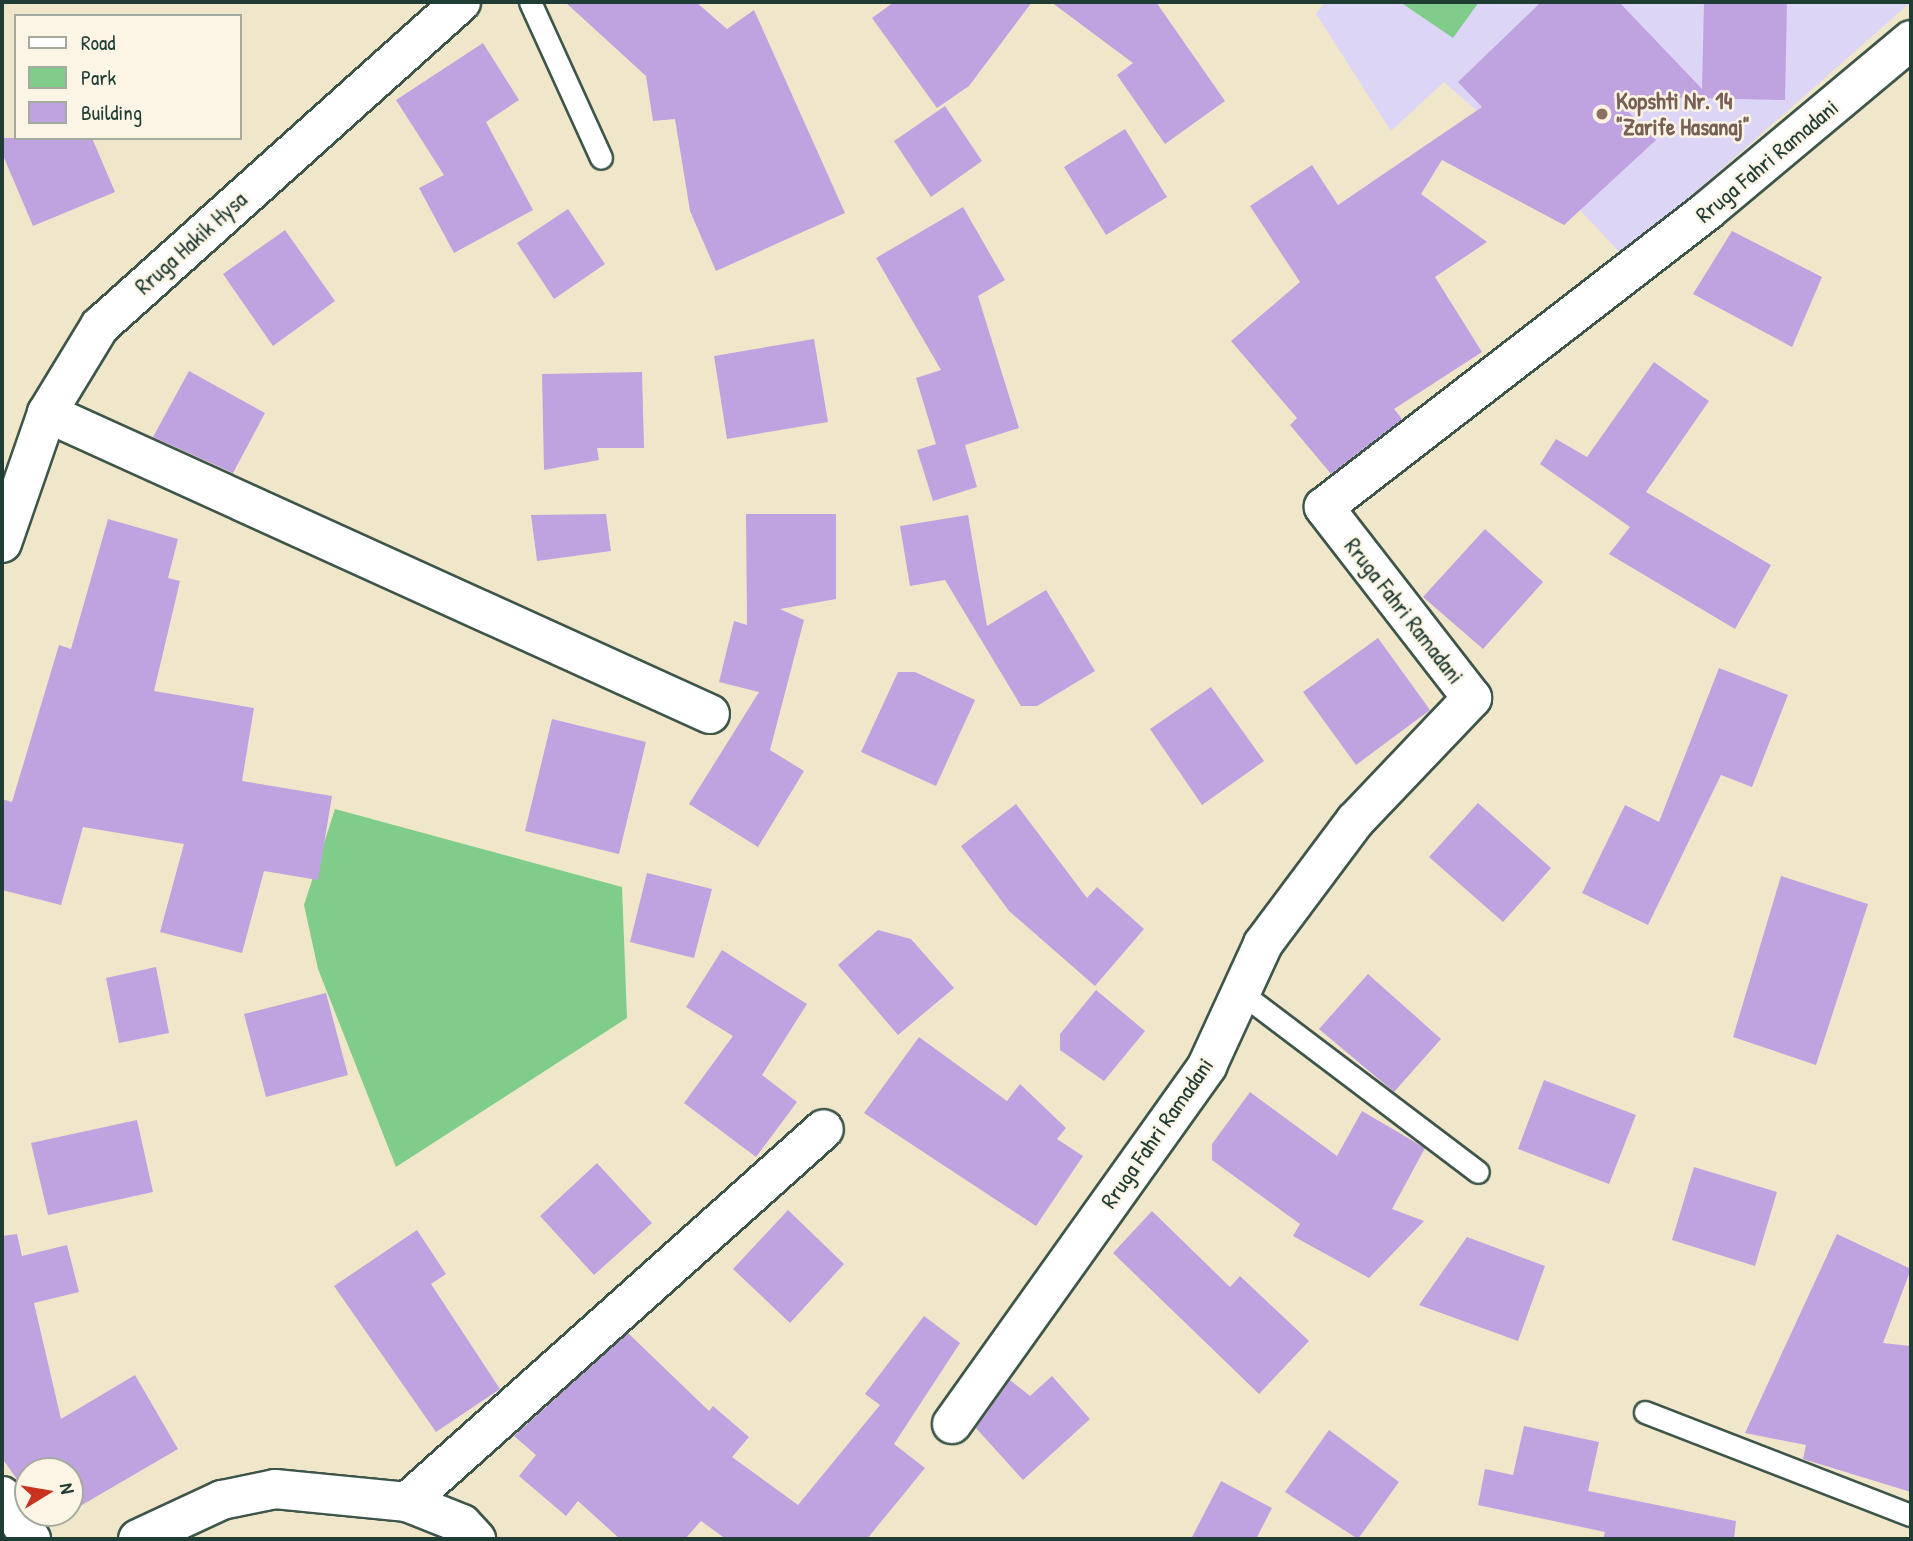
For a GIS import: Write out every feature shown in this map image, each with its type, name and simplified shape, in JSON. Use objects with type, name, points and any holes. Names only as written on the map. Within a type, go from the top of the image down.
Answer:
[{"type":"street","name":"Rruga Hakik Hysa","points":[[2,543],[47,413],[100,326],[461,2]]},
{"type":"street","name":"Rruga Fahri Ramadani","points":[[953,1424],[1207,1066],[1263,944],[1355,821],[1472,698],[1324,507],[1708,210],[1911,40]]},
{"type":"street","points":[[47,413],[710,714]]},
{"type":"street","points":[[407,1502],[824,1129]]},
{"type":"street","points":[[138,1539],[222,1500],[275,1489],[407,1502],[462,1524],[476,1539]]},
{"type":"street","points":[[2,1496],[31,1539]]},
{"type":"lane","points":[[530,2],[601,158]]},
{"type":"lane","points":[[1240,992],[1478,1172]]},
{"type":"lane","points":[[1645,1412],[1911,1515]]},
{"type":"shaded area","points":[[1325,2],[1911,2],[1623,256],[1534,161],[1444,82],[1391,131],[1316,14]]},
{"type":"green space","points":[[1400,2],[1479,2],[1453,38]]},
{"type":"green space","points":[[335,809],[622,887],[627,1018],[396,1167],[318,969],[304,905]]},
{"type":"building","points":[[565,2],[696,2],[727,29],[754,10],[845,213],[716,271],[690,211],[675,119],[653,121],[646,76]]},
{"type":"building","points":[[894,2],[1032,2],[969,86],[937,108],[872,18]]},
{"type":"building","points":[[1051,2],[1156,2],[1225,101],[1165,144],[1117,75],[1133,63]]},
{"type":"building","points":[[1541,2],[1619,2],[1702,89],[1704,2],[1787,2],[1785,100],[1613,96],[1656,140],[1564,225],[1442,160],[1421,194],[1487,242],[1435,277],[1482,352],[1394,409],[1402,419],[1331,474],[1290,425],[1297,418],[1231,341],[1300,282],[1250,206],[1312,165],[1338,205],[1482,107],[1458,82]]},
{"type":"building","points":[[483,43],[519,100],[486,122],[533,210],[454,253],[419,188],[444,175],[396,100]]},
{"type":"building","points":[[945,106],[982,161],[931,197],[894,141]]},
{"type":"building","points":[[1125,129],[1167,197],[1106,235],[1064,167]]},
{"type":"building","points":[[2,138],[93,140],[115,192],[33,226],[2,153]]},
{"type":"building","points":[[963,207],[1005,280],[978,296],[1019,428],[965,445],[977,487],[933,501],[917,450],[936,444],[916,378],[941,370],[876,258]]},
{"type":"building","points":[[568,209],[605,264],[554,299],[517,243]]},
{"type":"building","points":[[285,230],[335,301],[273,346],[223,274]]},
{"type":"building","points":[[1732,231],[1822,277],[1792,347],[1693,294]]},
{"type":"building","points":[[814,339],[828,422],[727,439],[714,356]]},
{"type":"building","points":[[1654,362],[1709,401],[1646,492],[1771,565],[1735,629],[1609,554],[1630,527],[1540,464],[1556,439],[1587,457]]},
{"type":"building","points":[[189,371],[265,413],[233,473],[153,437]]},
{"type":"building","points":[[642,372],[644,448],[597,448],[599,460],[544,470],[542,374]]},
{"type":"building","points":[[606,514],[611,551],[537,561],[531,515]]},
{"type":"building","points":[[746,514],[836,514],[836,599],[780,609],[804,620],[770,750],[804,771],[758,847],[689,804],[759,692],[719,682],[734,621],[747,625]]},
{"type":"building","points":[[968,515],[987,626],[1046,590],[1095,671],[1037,706],[1021,706],[945,580],[910,586],[900,526]]},
{"type":"building","points":[[108,519],[178,539],[168,578],[180,581],[154,691],[254,708],[242,781],[332,796],[318,880],[264,871],[242,953],[160,932],[184,844],[83,827],[61,905],[2,890],[2,799],[12,802],[59,645],[71,649]]},
{"type":"building","points":[[1485,529],[1543,582],[1483,649],[1423,597]]},
{"type":"building","points":[[1378,638],[1430,710],[1356,765],[1303,692]]},
{"type":"building","points":[[1719,668],[1788,695],[1752,787],[1721,775],[1648,925],[1582,893],[1625,805],[1659,822]]},
{"type":"building","points":[[898,672],[915,672],[975,700],[936,786],[861,752]]},
{"type":"building","points":[[1211,687],[1264,761],[1202,805],[1150,729]]},
{"type":"building","points":[[552,719],[646,742],[619,854],[525,831]]},
{"type":"building","points":[[1478,803],[1551,868],[1503,922],[1429,857]]},
{"type":"building","points":[[1016,804],[1087,898],[1097,887],[1144,929],[1095,986],[1009,911],[961,846]]},
{"type":"building","points":[[647,873],[712,889],[694,958],[630,942]]},
{"type":"building","points":[[1781,876],[1868,904],[1816,1065],[1733,1037]]},
{"type":"building","points":[[878,930],[911,939],[954,988],[898,1035],[838,965]]},
{"type":"building","points":[[722,950],[807,1004],[762,1075],[797,1102],[756,1157],[684,1103],[733,1036],[686,1007]]},
{"type":"building","points":[[156,967],[169,1033],[119,1043],[106,978]]},
{"type":"building","points":[[1368,974],[1441,1039],[1394,1092],[1319,1029]]},
{"type":"building","points":[[1096,990],[1145,1031],[1104,1081],[1060,1050],[1060,1034]]},
{"type":"building","points":[[326,993],[348,1075],[266,1097],[244,1014]]},
{"type":"building","points":[[919,1037],[1007,1101],[1020,1084],[1066,1128],[1057,1139],[1083,1156],[1036,1226],[864,1113]]},
{"type":"building","points":[[1544,1080],[1636,1115],[1609,1184],[1518,1149]]},
{"type":"building","points":[[1250,1092],[1337,1156],[1362,1111],[1425,1148],[1392,1209],[1424,1221],[1369,1278],[1293,1236],[1300,1224],[1212,1160],[1212,1144]]},
{"type":"building","points":[[137,1120],[153,1192],[48,1215],[31,1143]]},
{"type":"building","points":[[597,1163],[652,1223],[594,1275],[540,1216]]},
{"type":"building","points":[[1694,1167],[1777,1192],[1755,1266],[1672,1240]]},
{"type":"building","points":[[788,1210],[844,1264],[790,1323],[733,1269]]},
{"type":"building","points":[[1152,1211],[1230,1287],[1240,1276],[1309,1341],[1259,1394],[1113,1253]]},
{"type":"building","points":[[417,1230],[446,1274],[431,1284],[500,1389],[436,1432],[334,1286]]},
{"type":"building","points":[[17,1234],[22,1256],[67,1245],[79,1292],[34,1303],[61,1419],[135,1375],[178,1449],[84,1504],[84,1457],[14,1457],[14,1475],[2,1458],[2,1236]]},
{"type":"building","points":[[1837,1234],[1911,1269],[1883,1343],[1911,1346],[1911,1492],[1803,1459],[1806,1445],[1745,1433]]},
{"type":"building","points":[[1467,1237],[1545,1266],[1518,1341],[1419,1305]]},
{"type":"building","points":[[924,1316],[960,1343],[894,1444],[925,1468],[867,1539],[726,1539],[701,1521],[685,1539],[620,1539],[578,1501],[566,1516],[519,1476],[536,1455],[514,1436],[628,1333],[709,1411],[713,1406],[749,1437],[732,1457],[798,1505],[880,1405],[865,1394]]},
{"type":"building","points":[[1052,1376],[1090,1419],[1023,1480],[976,1428],[1010,1380],[1030,1396]]},
{"type":"building","points":[[1524,1426],[1599,1442],[1588,1491],[1736,1521],[1734,1539],[1603,1539],[1605,1532],[1478,1505],[1485,1469],[1513,1475]]},
{"type":"building","points":[[1329,1430],[1399,1482],[1358,1539],[1285,1492]]},
{"type":"building","points":[[1221,1481],[1272,1508],[1256,1539],[1191,1539]]},
{"type":"place","name":"Kopshti Nr. 14 \"Zarife Hasanaj\"","points":[[1602,114]]}]
